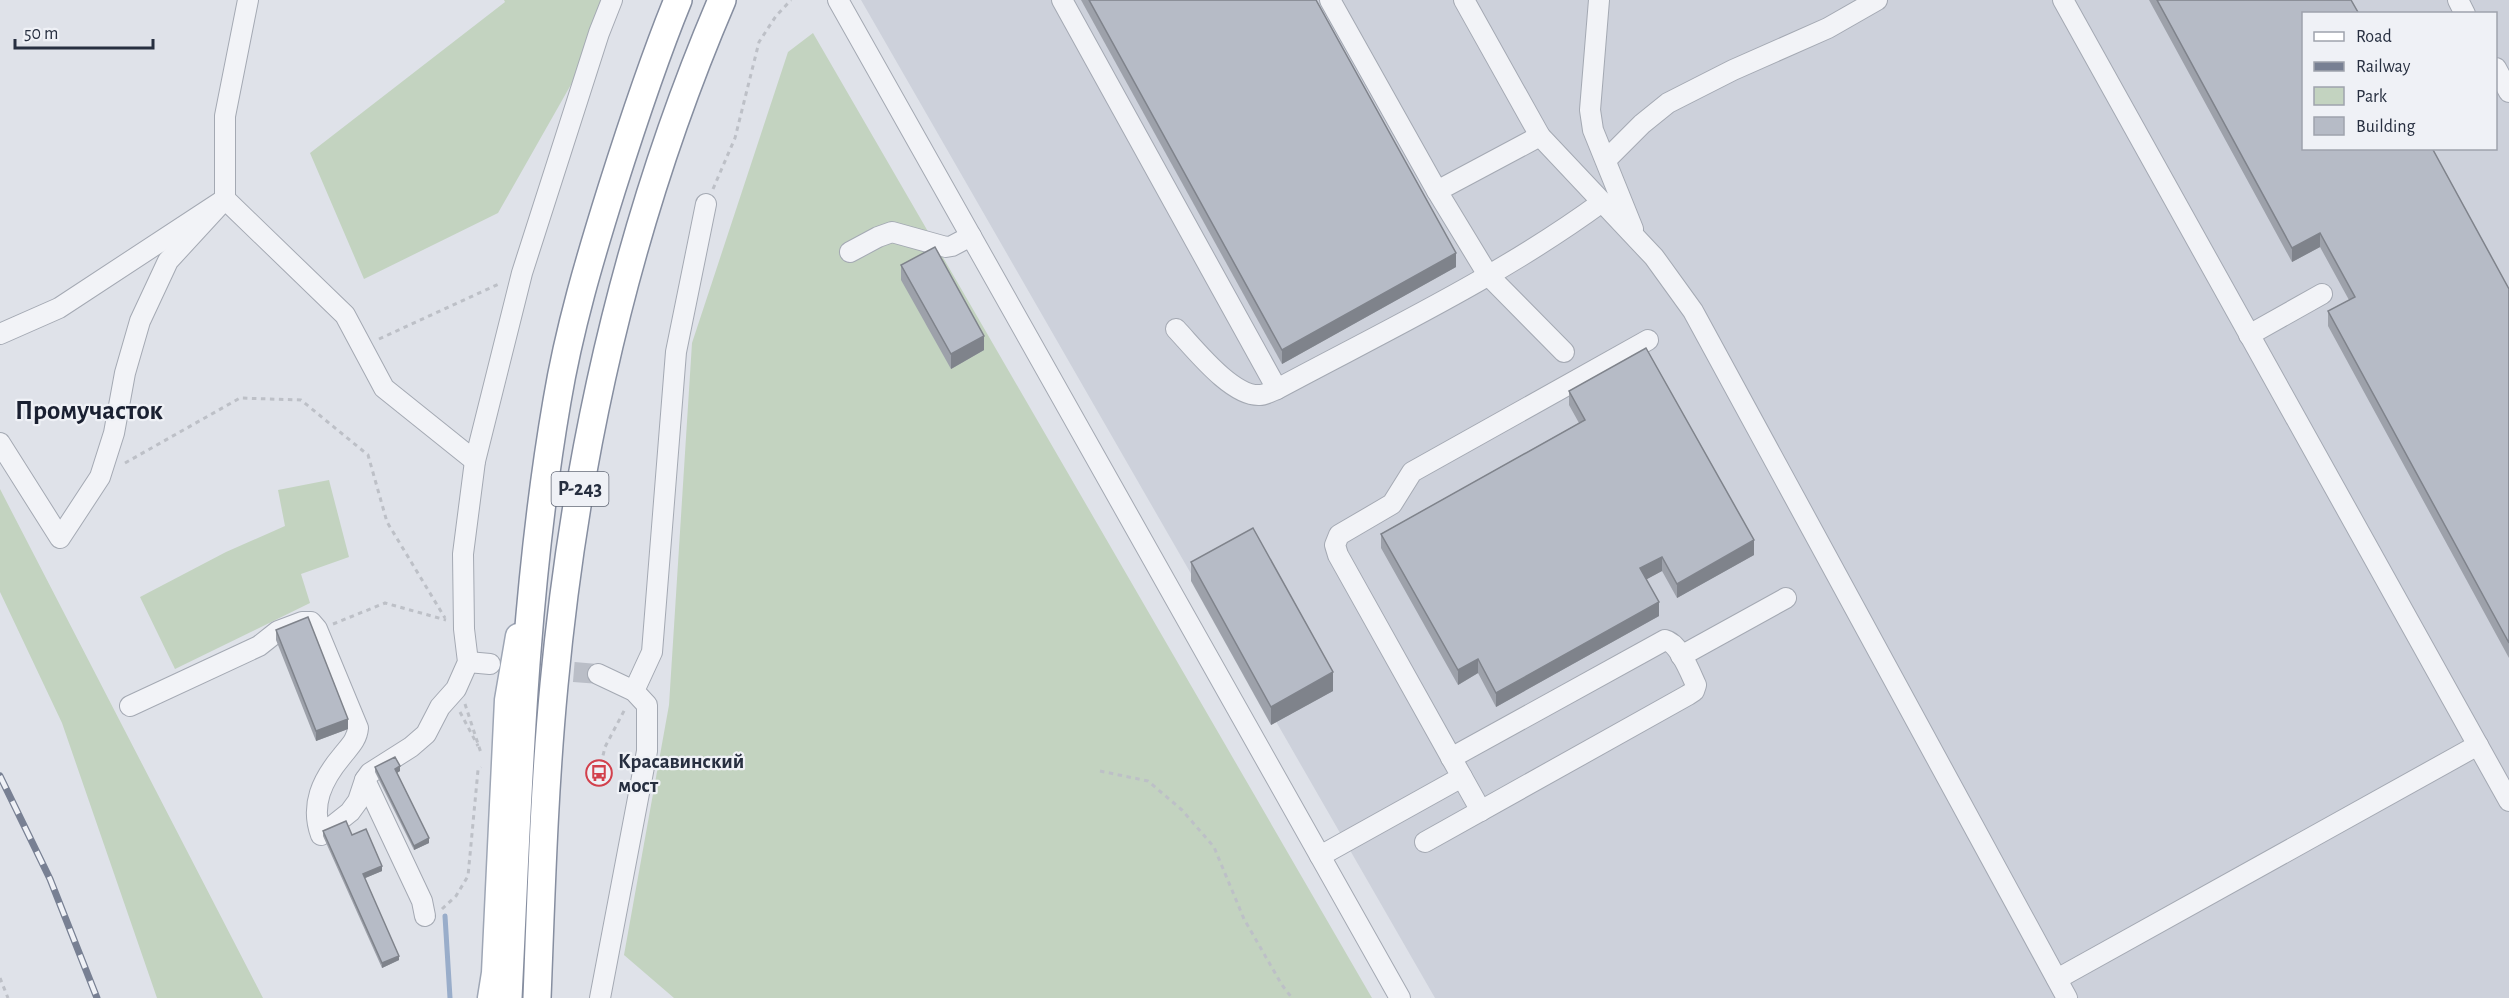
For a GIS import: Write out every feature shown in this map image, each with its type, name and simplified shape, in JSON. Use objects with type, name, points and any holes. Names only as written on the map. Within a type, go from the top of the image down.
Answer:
[{"type":"highway","name":"Р-243","points":[[508,998],[523,707],[536,556],[557,400],[574,318],[627,141],[678,0]]},
{"type":"highway","name":"Р-243","points":[[537,998],[546,798],[554,685],[583,474],[610,340],[634,248],[664,152],[722,0]]},
{"type":"main road","points":[[490,998],[494,973],[507,700],[516,646],[536,556]]},
{"type":"main road","points":[[498,868],[510,961]]},
{"type":"street","points":[[0,442],[60,538],[100,477],[114,433],[125,373],[140,321],[168,261],[225,199],[225,116],[248,0]]},
{"type":"street","points":[[460,679],[464,629],[464,554],[475,460],[522,273],[598,33],[612,0]]},
{"type":"street","points":[[838,0],[1400,998]]},
{"type":"street","points":[[1062,0],[1278,389]]},
{"type":"street","points":[[1330,0],[1437,191],[1488,275],[1564,352]]},
{"type":"street","points":[[1464,0],[1540,136],[1654,257],[1693,311],[2059,991],[2478,745]]},
{"type":"street","points":[[1599,0],[1590,110],[1593,130],[1637,239]]},
{"type":"street","points":[[1606,160],[1642,124],[1668,103],[1733,70],[1828,28],[1877,0]]},
{"type":"street","points":[[2063,0],[2509,801]]},
{"type":"street","points":[[2497,70],[2509,92]]},
{"type":"street","points":[[1437,191],[1540,136]]},
{"type":"street","points":[[0,333],[59,308],[225,199]]},
{"type":"street","points":[[225,199],[345,315],[384,388],[475,460]]},
{"type":"street","points":[[1176,329],[1226,381],[1243,392],[1260,395],[1278,389],[1488,275],[1563,230],[1602,202]]},
{"type":"street","points":[[634,691],[652,652],[676,352],[706,204]]},
{"type":"street","points":[[850,252],[892,232],[946,247],[971,236]]},
{"type":"street","points":[[2249,334],[2322,294]]},
{"type":"street","points":[[1481,811],[1338,555],[1335,545],[1339,535],[1392,504],[1412,472],[1648,340]]},
{"type":"street","points":[[1681,656],[1786,598]]},
{"type":"street","points":[[130,706],[259,646],[278,631],[307,621],[318,629],[358,728],[355,741],[330,773],[316,801],[316,822],[321,835],[350,812],[358,801],[365,780],[376,768],[420,741],[460,679],[490,664]]},
{"type":"street","points":[[1425,842],[1694,691],[1696,685],[1671,641],[1659,642],[1451,758]]},
{"type":"street","points":[[598,674],[634,691],[647,705],[647,752],[600,998]]},
{"type":"street","points":[[1320,856],[1462,777]]},
{"type":"street","points":[[365,780],[422,901],[425,916]]},
{"type":"path","points":[[706,204],[735,138],[759,42],[776,16],[791,0]]},
{"type":"path","points":[[363,347],[522,273]]},
{"type":"path","points":[[100,477],[240,398],[301,400],[368,455],[387,522],[446,620],[385,603],[318,629]]},
{"type":"path","points":[[460,679],[481,753],[464,701],[460,679]]},
{"type":"path","points":[[599,773],[605,747],[634,691]]},
{"type":"path","points":[[425,916],[447,905],[464,886],[468,876],[478,770],[481,767]]},
{"type":"path","points":[[1100,771],[1148,782],[1182,810],[1214,847],[1244,919],[1292,998]]},
{"type":"path","points":[[0,978],[8,998]]},
{"type":"shaded area","points":[[861,0],[2509,0],[2509,998],[1435,998]]},
{"type":"green space","points":[[504,0],[602,0],[577,74],[498,213],[364,279],[310,153],[505,2]]},
{"type":"green space","points":[[813,33],[1372,998],[674,998],[624,955],[669,705],[692,343],[788,52]]},
{"type":"green space","points":[[329,480],[349,557],[301,574],[310,603],[175,669],[140,597],[226,552],[285,526],[278,490]]},
{"type":"green space","points":[[0,489],[263,998],[157,998],[62,723],[0,592]]},
{"type":"building","points":[[1089,0],[1316,0],[1456,253],[1282,350]]},
{"type":"building","points":[[2157,0],[2351,0],[2358,12],[2302,12],[2302,150],[2433,150],[2509,289],[2509,643],[2328,311],[2355,297],[2320,233],[2292,248]]},
{"type":"building","points":[[935,247],[984,336],[951,354],[901,265]]},
{"type":"building","points":[[1646,348],[1754,540],[1677,584],[1662,557],[1640,568],[1659,602],[1496,693],[1478,659],[1458,670],[1381,534],[1585,420],[1569,391]]},
{"type":"building","points":[[1253,528],[1333,672],[1271,707],[1191,562]]},
{"type":"building","points":[[308,617],[348,719],[316,731],[276,630]]},
{"type":"building","points":[[395,757],[400,766],[395,769],[429,838],[414,846],[375,767]]},
{"type":"building","points":[[346,821],[352,835],[366,829],[382,866],[363,874],[399,956],[382,963],[323,831]]},
{"type":"waterway","points":[[445,916],[450,998]]},
{"type":"tunnel","points":[[514,667],[598,674]]},
{"type":"railway","points":[[0,776],[50,879],[97,998]]},
{"type":"place","name":"Красавинский мост","points":[[599,773]]},
{"type":"district","name":"Промучасток","points":[[89,410]]}]
